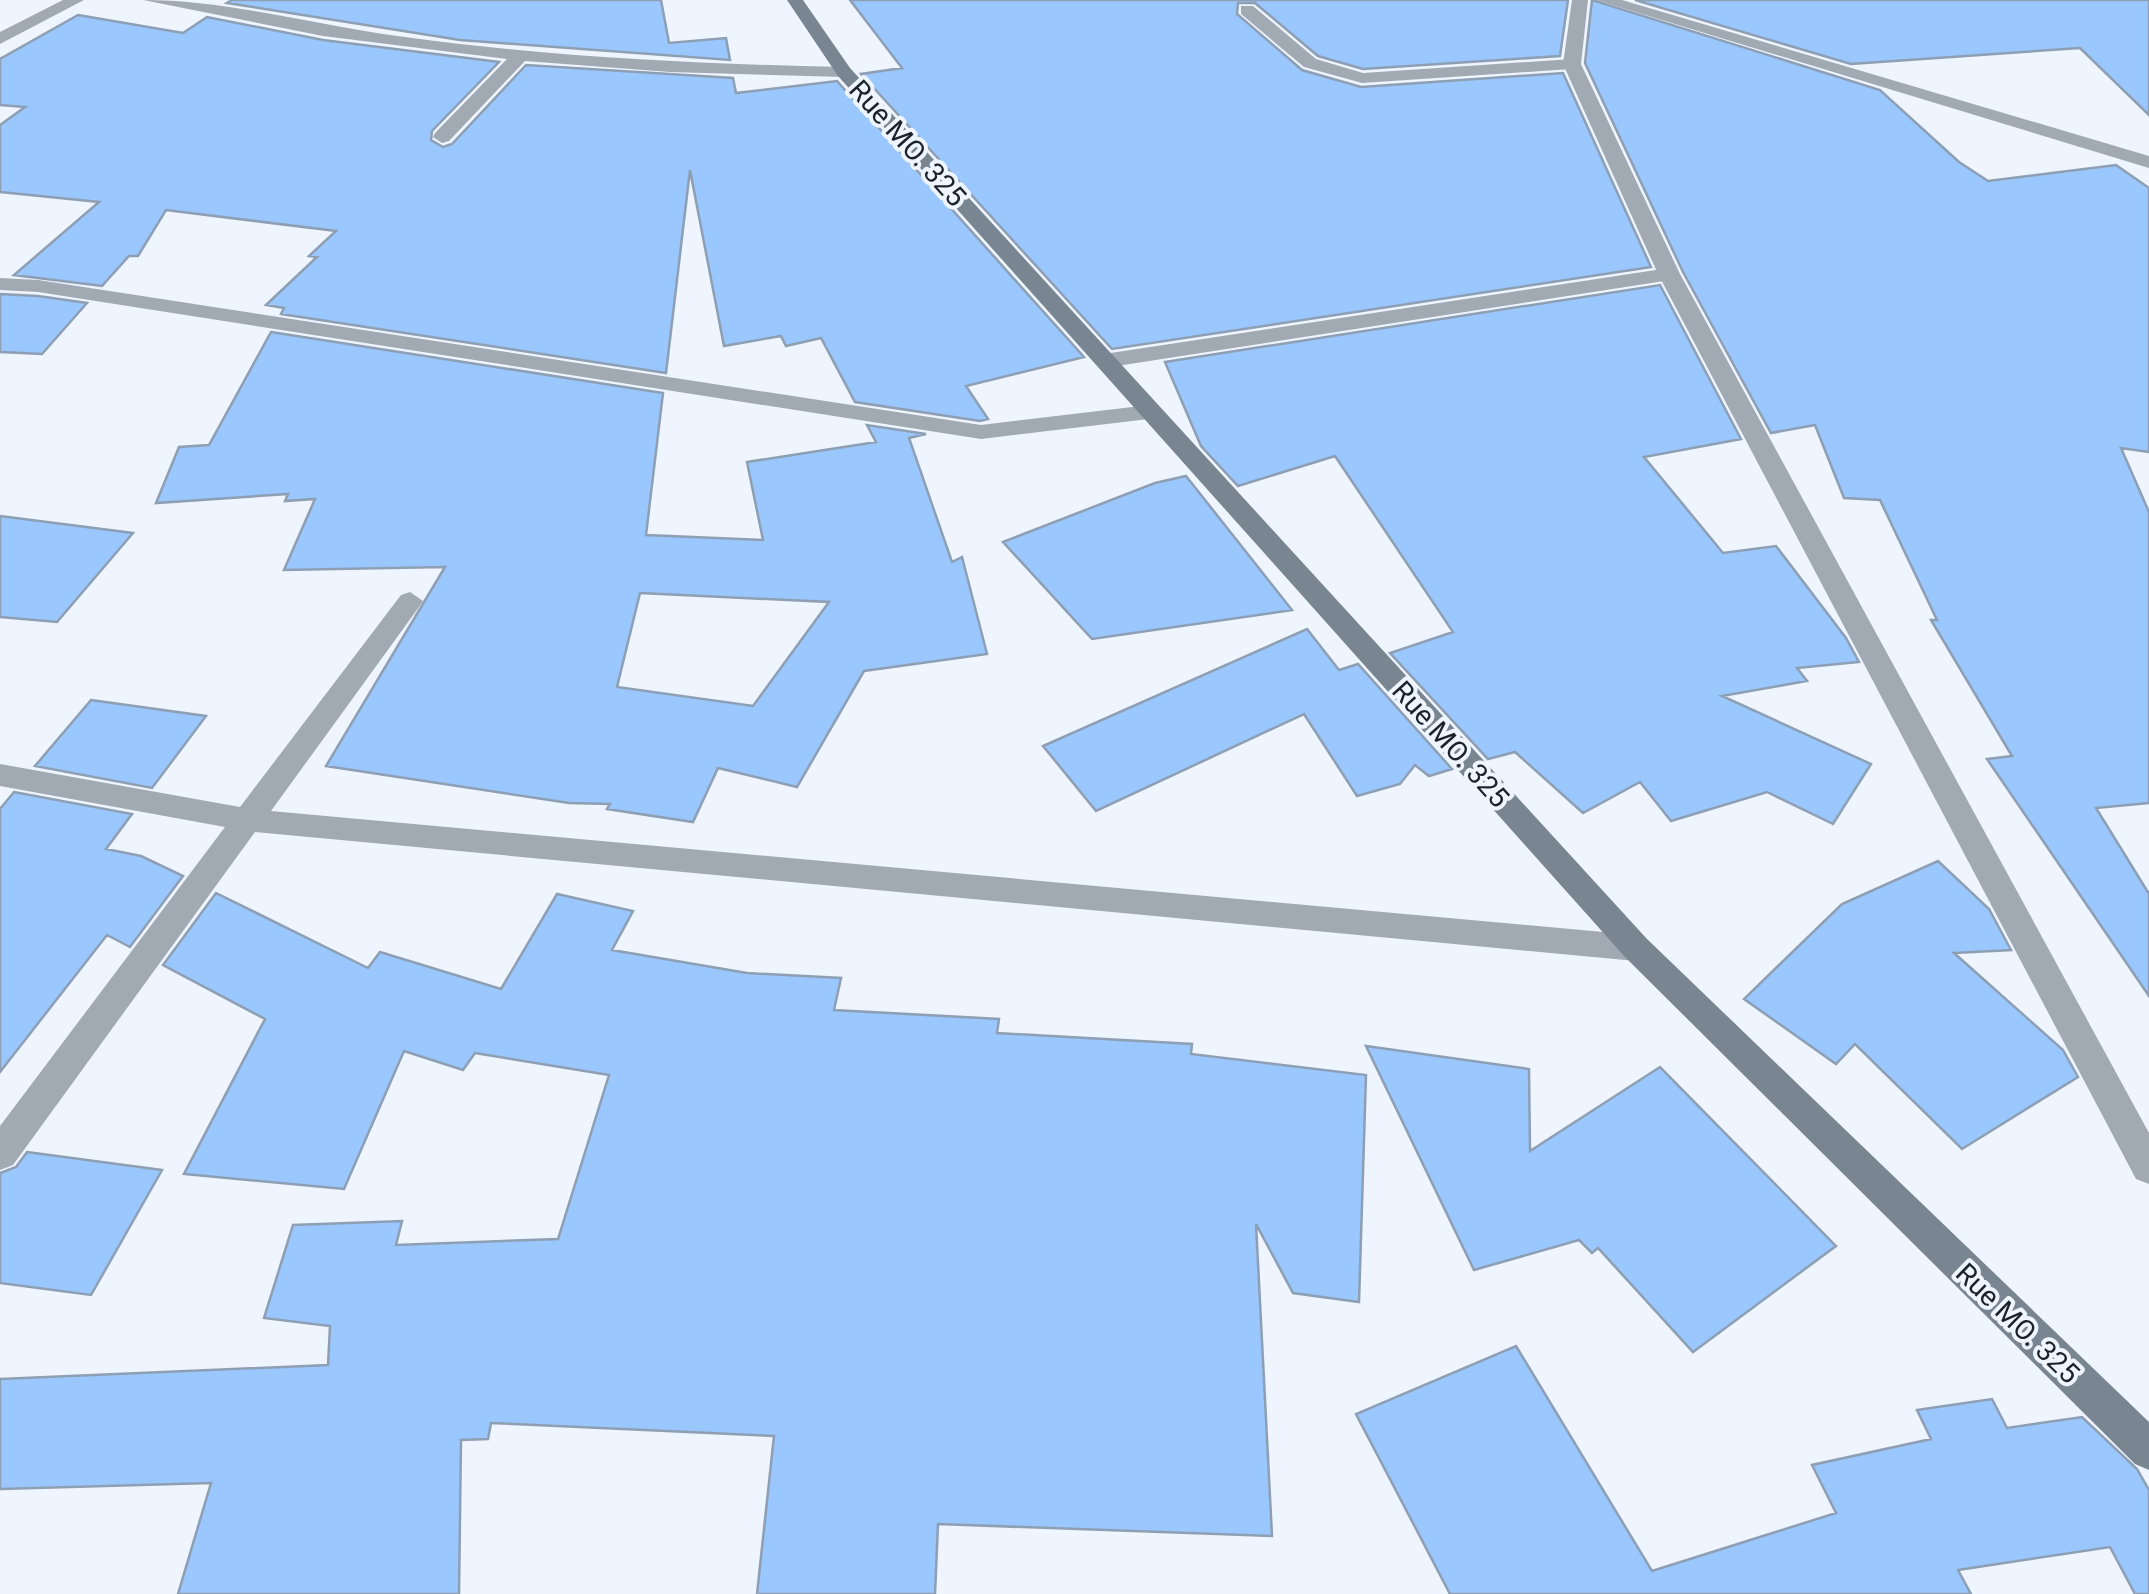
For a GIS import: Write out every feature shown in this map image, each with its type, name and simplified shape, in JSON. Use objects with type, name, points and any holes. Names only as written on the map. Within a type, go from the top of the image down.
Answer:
[{"type":"street","points":[[0,39],[76,0]]},
{"type":"street","points":[[151,0],[261,23],[521,55],[692,70],[844,72]]},
{"type":"street","name":"Rue MO. 325","points":[[795,0],[844,72],[1636,948],[2149,1450]]},
{"type":"street","points":[[1580,0],[1572,64],[1670,274],[2149,1168]]},
{"type":"street","points":[[1604,0],[2149,162]]},
{"type":"street","points":[[1247,10],[1310,63],[1362,78],[1572,64]]},
{"type":"street","points":[[442,137],[521,55]]},
{"type":"street","points":[[1104,361],[1670,274]]},
{"type":"street","points":[[0,284],[981,432],[1149,412]]},
{"type":"street","points":[[0,1154],[410,600]]},
{"type":"street","points":[[0,775],[248,820],[1636,948]]},
{"type":"building","points":[[661,0],[669,43],[726,38],[730,60],[460,40],[227,3]]},
{"type":"building","points":[[850,0],[1568,0],[1560,56],[1363,69],[1318,56],[1255,3],[1238,3],[1237,14],[1302,70],[1361,87],[1563,73],[1651,267],[1112,349],[861,74],[902,68]]},
{"type":"building","points":[[1592,0],[1880,90],[1959,162],[1988,181],[2116,165],[2149,188],[2149,452],[2121,448],[2149,512],[2149,803],[2096,808],[2149,894],[2149,996],[1987,759],[2012,756],[1931,620],[1937,620],[1880,500],[1844,498],[1815,425],[1771,433],[1683,272],[1585,63]]},
{"type":"building","points":[[1635,0],[2149,0],[2149,115],[2080,48],[1851,64]]},
{"type":"building","points":[[78,15],[183,33],[207,17],[323,40],[499,62],[432,131],[431,140],[443,147],[452,144],[526,65],[733,78],[736,93],[837,81],[1084,357],[966,386],[988,419],[980,421],[855,402],[821,338],[786,346],[781,336],[724,346],[690,170],[666,373],[281,314],[284,308],[266,305],[317,257],[309,256],[336,231],[166,210],[138,256],[129,256],[102,286],[14,275],[99,202],[0,192],[0,125],[25,107],[0,105],[0,59]]},
{"type":"building","points":[[1660,285],[1741,439],[1644,457],[1723,553],[1776,546],[1846,638],[1859,662],[1797,668],[1807,681],[1722,696],[1871,764],[1833,824],[1767,792],[1671,821],[1640,782],[1583,813],[1515,752],[1488,759],[1390,653],[1453,632],[1335,456],[1238,486],[1201,446],[1165,362]]},
{"type":"building","points":[[0,294],[87,303],[42,354],[0,352]]},
{"type":"building","points":[[271,332],[663,393],[646,535],[763,540],[747,462],[876,442],[867,425],[926,434],[909,438],[952,562],[962,557],[987,654],[864,671],[797,787],[718,768],[693,822],[607,809],[610,804],[569,803],[326,766],[445,567],[284,570],[315,499],[285,501],[288,494],[156,503],[179,447],[209,445]],"holes":[[[640,593],[829,602],[753,706],[617,687]]]},
{"type":"building","points":[[1186,476],[1292,610],[1092,639],[1003,542],[1155,483]]},
{"type":"building","points":[[0,516],[133,533],[57,622],[0,617]]},
{"type":"building","points":[[1307,629],[1339,670],[1358,664],[1452,769],[1429,776],[1415,765],[1400,784],[1357,796],[1304,714],[1096,811],[1043,746]]},
{"type":"building","points":[[91,700],[206,716],[152,788],[35,766]]},
{"type":"building","points":[[14,792],[132,814],[106,849],[141,856],[183,876],[130,947],[107,935],[0,1072],[0,809]]},
{"type":"building","points":[[1938,861],[1989,909],[2011,950],[1954,953],[2063,1050],[2078,1077],[1962,1149],[1855,1044],[1836,1064],[1744,999],[1842,904]]},
{"type":"building","points":[[216,893],[368,968],[380,952],[501,989],[557,894],[633,911],[612,950],[747,973],[841,978],[834,1010],[999,1019],[997,1033],[1192,1044],[1191,1054],[1366,1075],[1359,1302],[1293,1293],[1256,1224],[1272,1536],[938,1524],[935,1594],[757,1594],[774,1436],[491,1423],[488,1439],[461,1440],[459,1594],[178,1594],[211,1483],[0,1489],[0,1379],[328,1365],[330,1326],[264,1318],[293,1225],[402,1221],[396,1245],[558,1239],[609,1075],[475,1053],[463,1070],[404,1051],[344,1189],[184,1174],[265,1019],[163,965]]},
{"type":"building","points":[[1366,1046],[1529,1069],[1530,1151],[1660,1067],[1836,1246],[1693,1352],[1598,1248],[1592,1253],[1579,1240],[1474,1270]]},
{"type":"building","points":[[27,1152],[162,1170],[91,1295],[0,1283],[0,1173],[16,1167]]},
{"type":"building","points":[[1516,1346],[1652,1571],[1836,1513],[1812,1465],[1931,1439],[1917,1410],[1992,1399],[2007,1428],[2082,1417],[2137,1469],[2149,1490],[2149,1594],[2135,1594],[2110,1547],[1958,1570],[1971,1594],[1450,1594],[1356,1414]]}]
